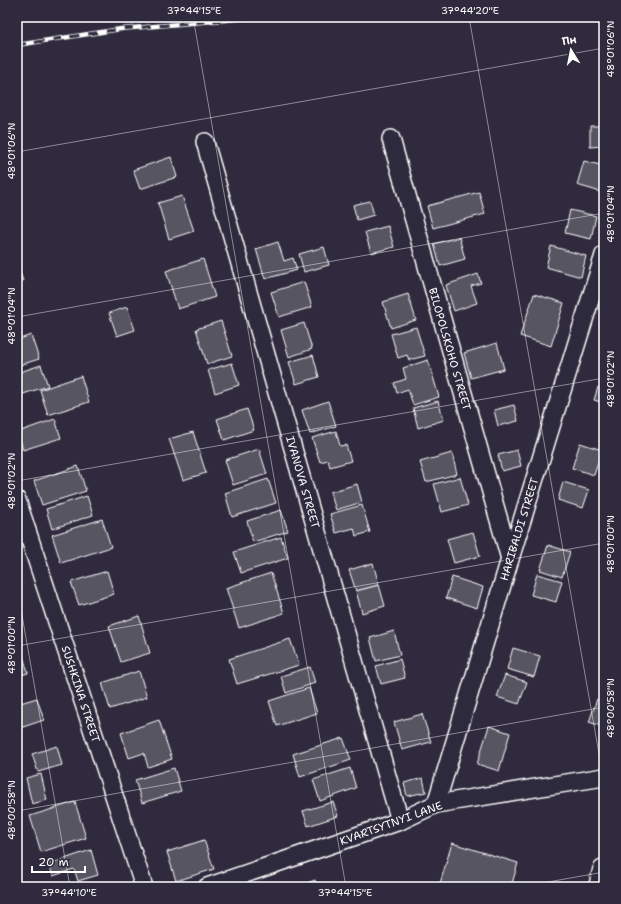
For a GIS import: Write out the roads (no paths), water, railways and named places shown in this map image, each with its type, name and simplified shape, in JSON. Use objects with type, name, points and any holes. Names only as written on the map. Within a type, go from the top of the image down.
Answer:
[{"type":"main road","points":[[600,887],[604,871]]},
{"type":"street","name":"BILOPOLSKOHO STREET","points":[[391,139],[510,559]]},
{"type":"street","name":"IVANOVA STREET","points":[[205,142],[400,821]]},
{"type":"street","name":"HARIBALDI STREET","points":[[436,804],[604,255]]},
{"type":"street","name":"SUSHKINA STREET","points":[[17,500],[144,887]]},
{"type":"street","name":"KVARTSYTNYI LANE","points":[[207,887],[400,821],[436,804],[604,777]]},
{"type":"railway","points":[[17,45],[121,29],[260,17]]}]
